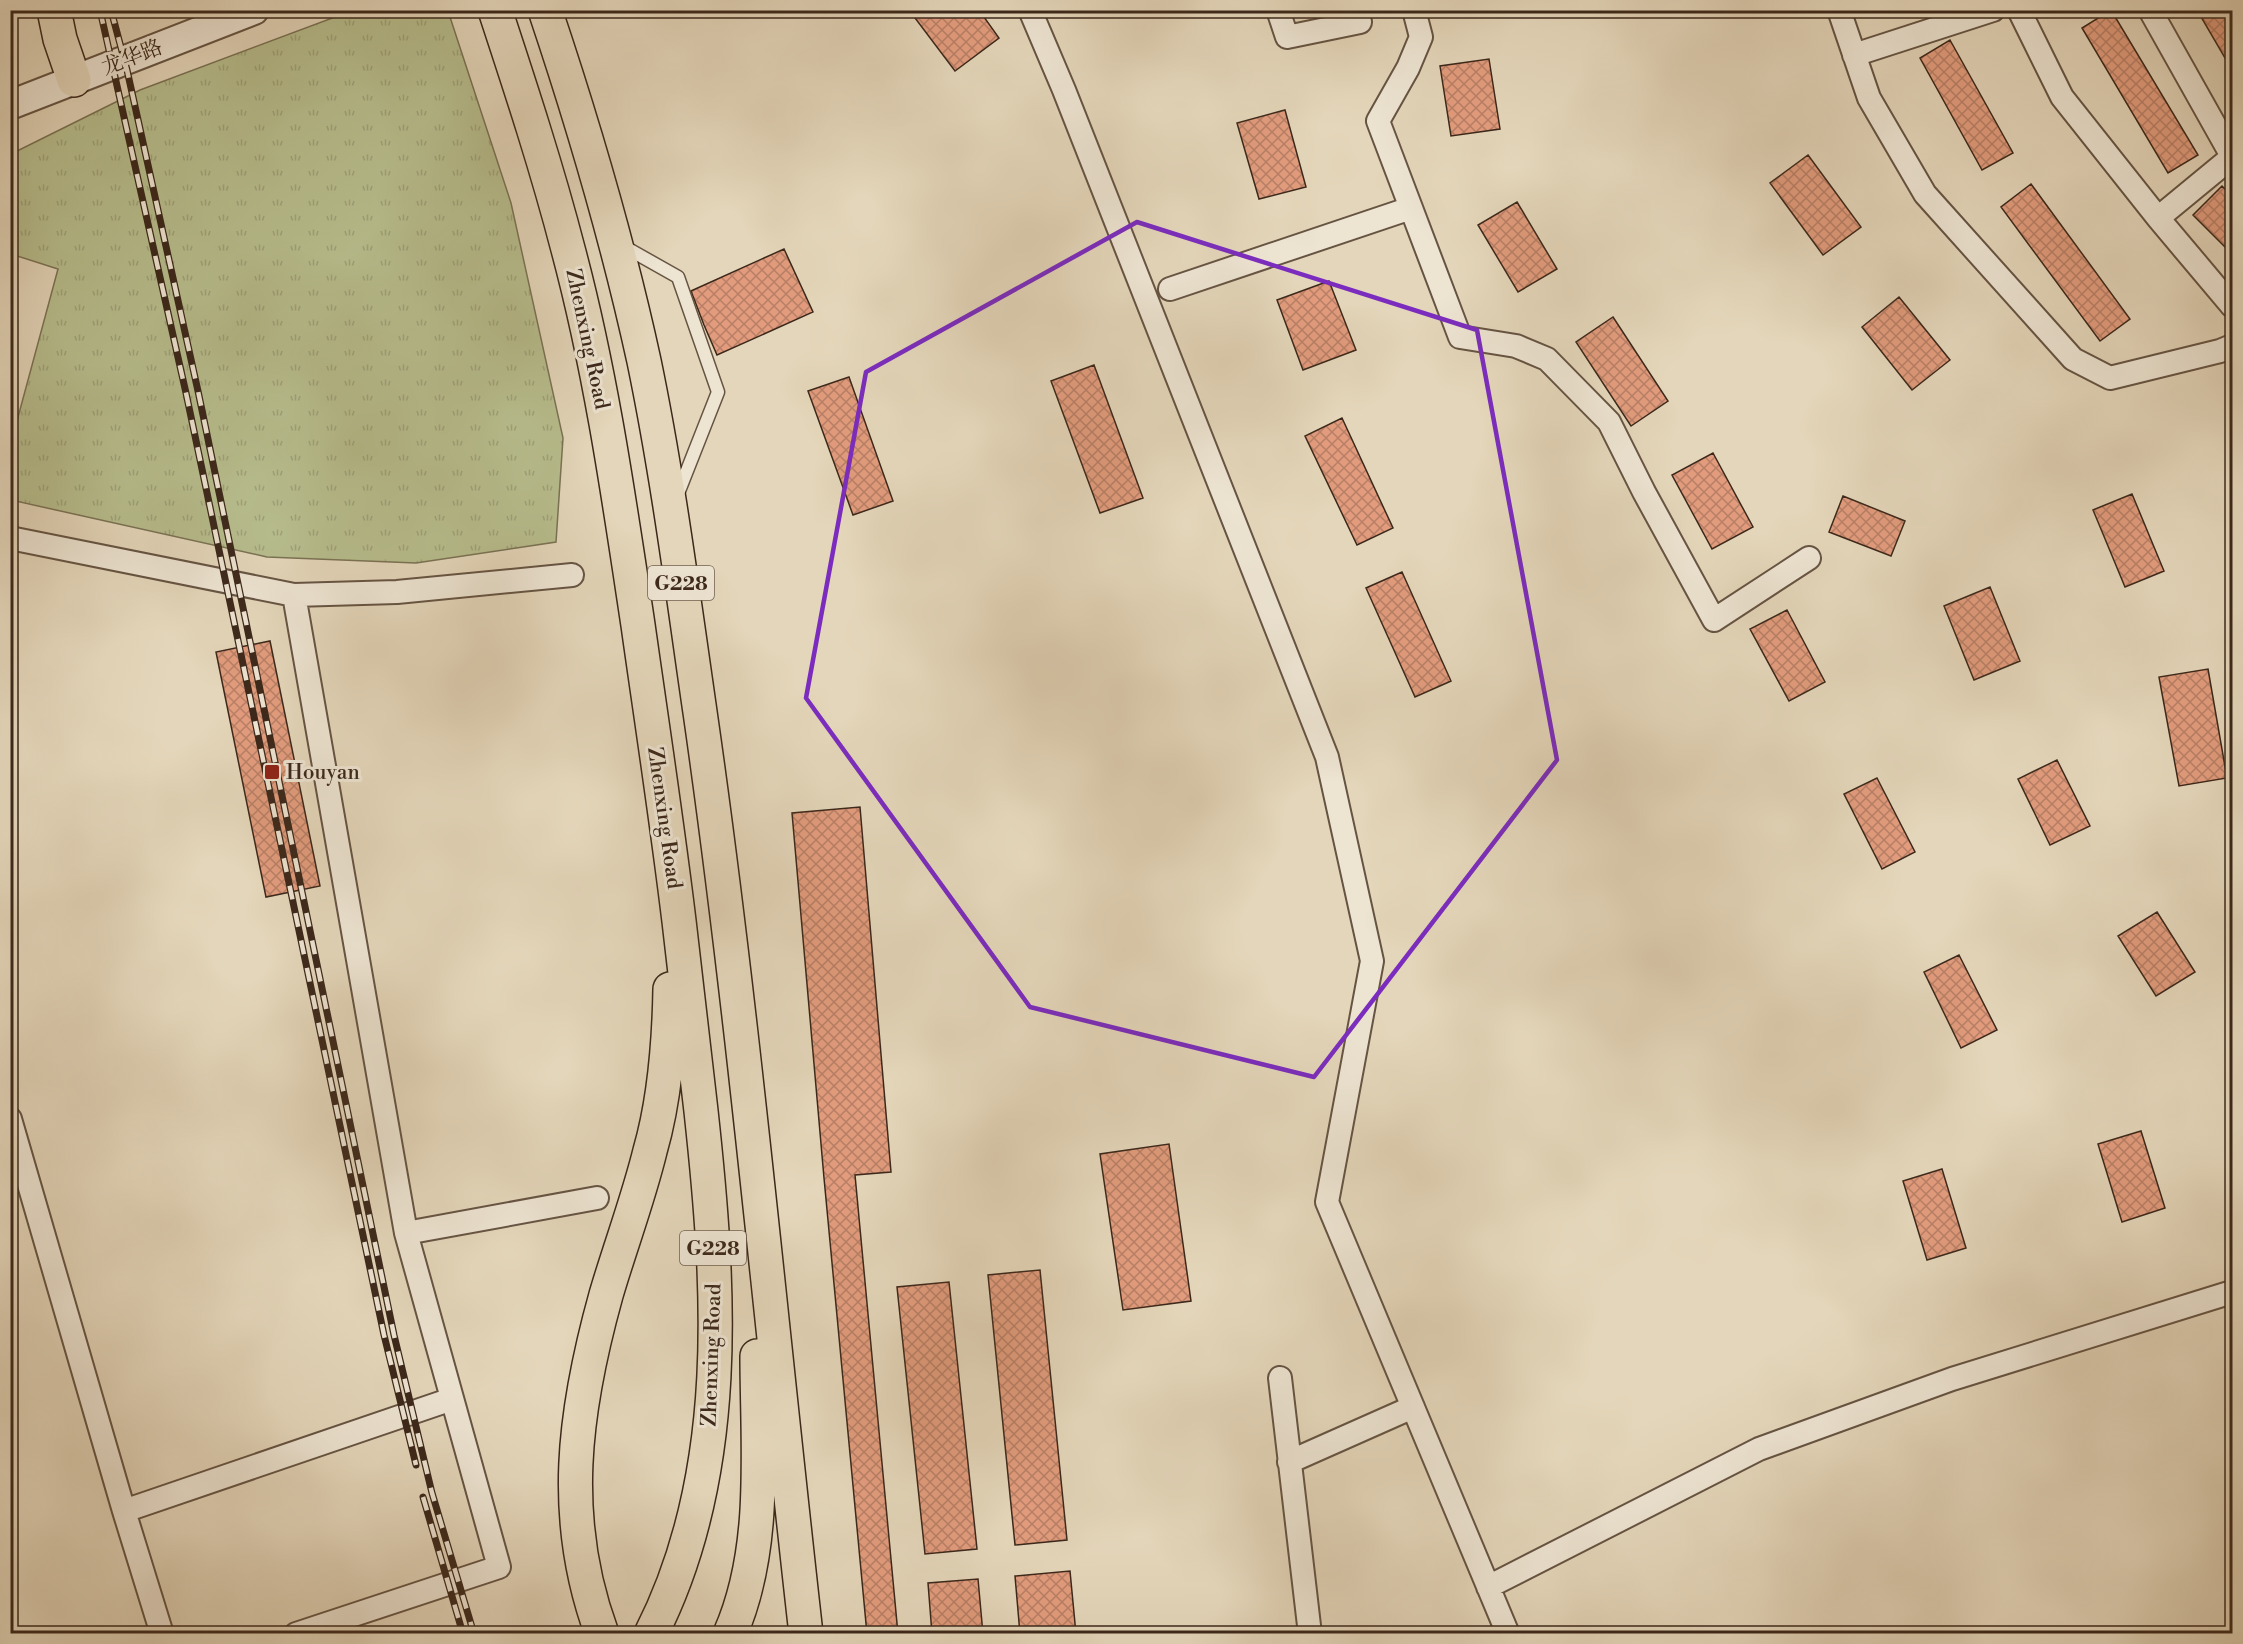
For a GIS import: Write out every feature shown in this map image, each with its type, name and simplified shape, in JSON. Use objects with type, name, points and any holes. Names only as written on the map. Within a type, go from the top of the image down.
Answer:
[{"type":"highway","points":[[54,10],[60,39],[74,80]]},
{"type":"highway","name":"Zhenxing Road","points":[[495,10],[569,250],[596,375],[622,515],[671,855],[708,1175],[716,1327],[707,1452],[695,1510],[680,1565],[651,1634]]},
{"type":"highway","name":"G228","points":[[545,10],[581,117],[616,243],[644,362],[670,511],[720,850],[806,1634]]},
{"type":"highway","points":[[602,1634],[593,1608],[578,1544],[574,1480],[579,1415],[606,1293],[651,1150],[662,1096],[669,1035],[671,855]]},
{"type":"highway","points":[[730,1634],[749,1574],[756,1515],[756,1168]]},
{"type":"street","name":"龙华路","points":[[10,105],[254,10]]},
{"type":"street","points":[[1030,10],[1073,112],[1327,756],[1372,961],[1327,1202],[1508,1634]]},
{"type":"street","points":[[1278,10],[1287,37],[1360,22],[1357,10]]},
{"type":"street","points":[[1414,10],[1421,37],[1408,68],[1378,121],[1460,337],[1516,346],[1547,359],[1609,422],[1644,492],[1714,620],[1809,558]]},
{"type":"street","points":[[1839,10],[1869,98],[1926,194],[2073,359],[2110,378],[2232,346]]},
{"type":"street","points":[[1854,55],[1993,10]]},
{"type":"street","points":[[2019,10],[2062,97],[2158,218],[2232,306]]},
{"type":"street","points":[[2150,10],[2232,157],[2158,218]]},
{"type":"street","points":[[1170,289],[1411,208]]},
{"type":"street","points":[[10,538],[294,595],[397,592],[572,575]]},
{"type":"street","points":[[294,595],[406,1233],[499,1567],[296,1634]]},
{"type":"street","points":[[10,1119],[162,1634]]},
{"type":"street","points":[[406,1233],[597,1198]]},
{"type":"street","points":[[1488,1587],[1759,1449],[1952,1379],[2232,1292]]},
{"type":"street","points":[[1280,1378],[1310,1634]]},
{"type":"street","points":[[124,1511],[452,1399]]},
{"type":"street","points":[[1290,1462],[1413,1407]]},
{"type":"lane","points":[[616,243],[678,277],[718,392],[670,511]]},
{"type":"highlighted area","points":[[1137,222],[1477,330],[1557,760],[1314,1077],[1030,1007],[806,698],[866,372]]},
{"type":"green space","points":[[351,11],[448,11],[511,203],[563,438],[556,542],[416,563],[267,557],[11,500],[11,443],[58,269],[11,254],[11,154],[140,90]]},
{"type":"building","points":[[909,10],[979,10],[999,38],[955,71]]},
{"type":"building","points":[[2111,10],[2198,155],[2168,173],[2082,28]]},
{"type":"building","points":[[2197,10],[2232,10],[2232,70]]},
{"type":"building","points":[[1950,40],[2013,153],[1982,170],[1920,58]]},
{"type":"building","points":[[1489,59],[1500,129],[1451,136],[1440,66]]},
{"type":"building","points":[[1285,110],[1306,187],[1259,199],[1237,123]]},
{"type":"building","points":[[1808,155],[1861,227],[1823,255],[1770,183]]},
{"type":"building","points":[[2031,184],[2130,319],[2100,341],[2001,207]]},
{"type":"building","points":[[2222,186],[2232,196],[2232,254],[2193,215]]},
{"type":"building","points":[[1517,202],[1557,269],[1518,292],[1478,225]]},
{"type":"building","points":[[784,249],[813,312],[717,355],[691,291]]},
{"type":"building","points":[[1329,281],[1356,350],[1303,370],[1277,300]]},
{"type":"building","points":[[1899,297],[1950,360],[1912,390],[1862,327]]},
{"type":"building","points":[[1613,317],[1668,401],[1631,426],[1576,342]]},
{"type":"building","points":[[1094,365],[1143,498],[1100,513],[1051,381]]},
{"type":"building","points":[[849,377],[893,501],[853,515],[808,391]]},
{"type":"building","points":[[1342,418],[1393,528],[1357,545],[1305,436]]},
{"type":"building","points":[[1713,453],[1753,527],[1712,549],[1672,475]]},
{"type":"building","points":[[2132,494],[2164,571],[2125,587],[2093,510]]},
{"type":"building","points":[[1843,496],[1905,521],[1891,556],[1829,532]]},
{"type":"building","points":[[1402,572],[1451,681],[1415,697],[1366,588]]},
{"type":"building","points":[[1990,587],[2020,661],[1974,680],[1944,606]]},
{"type":"building","points":[[1787,610],[1825,682],[1789,701],[1750,629]]},
{"type":"building","name":"Houyan","points":[[270,641],[320,886],[266,897],[216,652]]},
{"type":"building","points":[[2208,669],[2227,778],[2179,786],[2159,677]]},
{"type":"building","points":[[2057,760],[2090,826],[2050,845],[2018,779]]},
{"type":"building","points":[[1877,778],[1915,852],[1882,869],[1844,794]]},
{"type":"building","points":[[860,807],[891,1172],[855,1175],[898,1634],[867,1634],[792,813]]},
{"type":"building","points":[[2157,912],[2195,972],[2156,996],[2118,936]]},
{"type":"building","points":[[1959,955],[1997,1030],[1961,1048],[1924,972]]},
{"type":"building","points":[[2141,1131],[2165,1208],[2122,1222],[2098,1144]]},
{"type":"building","points":[[1169,1144],[1191,1301],[1123,1310],[1100,1154]]},
{"type":"building","points":[[1942,1169],[1966,1248],[1927,1260],[1903,1181]]},
{"type":"building","points":[[1040,1270],[1067,1540],[1015,1545],[988,1275]]},
{"type":"building","points":[[949,1282],[977,1549],[925,1554],[897,1287]]},
{"type":"building","points":[[1070,1571],[1076,1634],[1020,1634],[1015,1576]]},
{"type":"building","points":[[978,1579],[983,1634],[932,1634],[928,1583]]},
{"type":"railway","points":[[100,10],[186,393],[384,1335],[416,1465]]},
{"type":"railway","points":[[111,10],[127,70],[198,391],[394,1335],[432,1493],[474,1634]]},
{"type":"railway","points":[[423,1497],[463,1634]]},
{"type":"place","name":"Houyan","points":[[272,772]]}]
